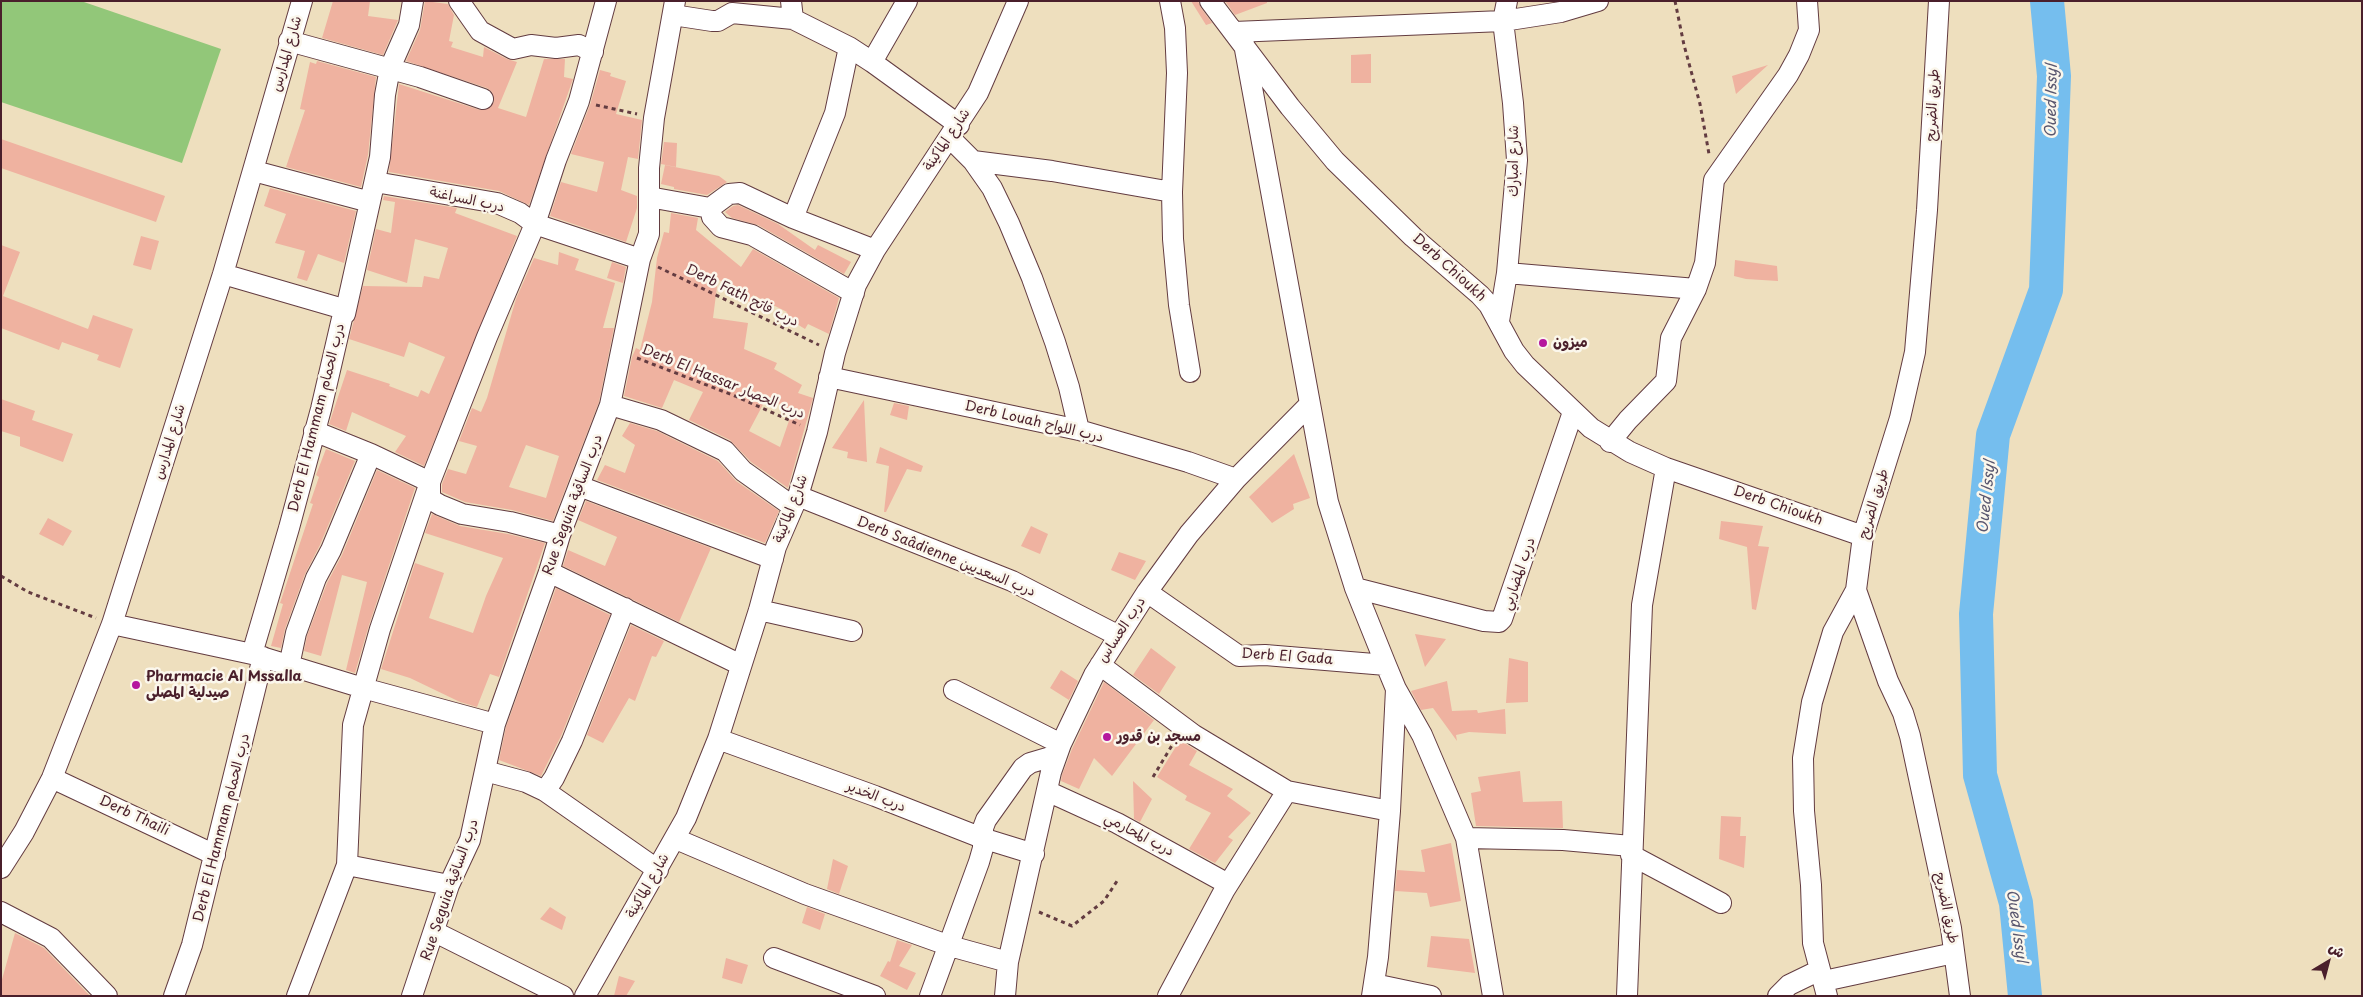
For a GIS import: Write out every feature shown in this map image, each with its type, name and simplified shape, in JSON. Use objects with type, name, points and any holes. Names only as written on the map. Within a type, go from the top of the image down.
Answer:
[{"type":"street","name":"شارع المدارس","points":[[1,868],[24,832],[52,778],[112,624],[254,171],[289,41],[302,1]]},
{"type":"street","name":"Derb El Hammam درب الحمام","points":[[174,996],[188,960],[215,855],[258,656],[342,314],[345,314],[380,157],[385,95],[390,68],[409,25],[413,1]]},
{"type":"street","points":[[459,1],[480,31],[513,49],[531,45],[562,48],[579,45],[593,52]]},
{"type":"street","points":[[297,996],[348,865],[354,755],[352,732],[380,629],[430,482],[486,337],[535,224],[556,160],[579,101],[606,1]]},
{"type":"street","points":[[872,62],[907,1]]},
{"type":"street","name":"شارع الماكينة","points":[[585,996],[676,838],[718,739],[759,610],[781,531],[795,501],[816,432],[835,353],[856,285],[875,250],[954,132],[990,68],[1018,1]]},
{"type":"street","points":[[1170,1],[1175,28],[1176,74],[1172,192],[1175,270],[1190,372]]},
{"type":"street","name":"Derb Chioukh","points":[[1210,1],[1290,107],[1334,160],[1414,237],[1480,295],[1499,321],[1514,351],[1547,388],[1573,412],[1610,442],[1666,468],[1863,536]]},
{"type":"street","name":"شارع امبارك","points":[[1499,321],[1507,273],[1517,160],[1513,102],[1503,21],[1507,1]]},
{"type":"street","points":[[1493,996],[1466,838],[1422,735],[1396,689],[1356,588],[1328,502],[1239,38],[1503,21],[1561,12],[1598,1]]},
{"type":"street","points":[[1610,442],[1666,382],[1671,338],[1696,289],[1705,263],[1714,180],[1800,55],[1809,30],[1807,1]]},
{"type":"street","name":"طريق الضريح","points":[[1939,1],[1926,220],[1915,352],[1900,418],[1863,536],[1856,590],[1888,681],[1903,713],[1910,736],[1954,953],[1960,996]]},
{"type":"street","points":[[674,8],[712,21],[718,21],[732,14],[792,10],[872,62],[954,132],[992,188],[1032,278],[1069,387],[1079,430]]},
{"type":"street","name":"Rue Seguia درب الساقية","points":[[412,996],[435,932],[449,885],[470,840],[495,724],[549,572],[560,535],[610,405],[640,259],[649,234],[649,168],[654,118],[674,8]]},
{"type":"street","points":[[289,41],[420,76],[483,99]]},
{"type":"street","points":[[793,218],[833,120],[849,47]]},
{"type":"street","points":[[973,161],[1172,192]]},
{"type":"street","points":[[254,171],[370,202]]},
{"type":"street","name":"درب السراغنة","points":[[375,182],[498,203],[520,213],[535,224],[640,259]]},
{"type":"street","points":[[648,197],[710,208],[729,194],[740,193],[793,218],[875,250]]},
{"type":"street","points":[[710,208],[712,217],[721,227],[752,235],[854,293]]},
{"type":"street","points":[[1507,273],[1696,289]]},
{"type":"street","points":[[222,274],[340,308],[342,314]]},
{"type":"street","name":"Derb Louah درب اللواح","points":[[829,377],[1079,430],[1188,462],[1236,479]]},
{"type":"street","name":"درب العساس","points":[[1004,996],[1008,962],[1047,791],[1059,750],[1100,665],[1147,592],[1189,534],[1236,479],[1310,404]]},
{"type":"street","name":"Derb Saâdienne درب السعديين","points":[[610,405],[661,420],[725,451],[743,471],[795,501],[1012,581],[1119,636]]},
{"type":"street","name":"درب المضاربي","points":[[1356,588],[1484,621],[1499,622],[1502,619],[1573,412]]},
{"type":"street","points":[[314,431],[371,454],[430,482]]},
{"type":"street","points":[[289,666],[296,632],[316,578],[322,563],[331,550],[371,454]]},
{"type":"street","points":[[1627,996],[1631,850],[1642,605],[1666,468]]},
{"type":"street","points":[[430,482],[430,499],[462,514],[510,522],[560,535]]},
{"type":"street","points":[[580,486],[773,559]]},
{"type":"street","points":[[549,572],[741,665]]},
{"type":"street","points":[[1824,982],[1812,943],[1811,885],[1804,811],[1803,758],[1812,702],[1833,632],[1856,590]]},
{"type":"street","name":"Derb El Gada","points":[[1147,592],[1239,656],[1265,655],[1386,664]]},
{"type":"street","points":[[545,791],[554,778],[572,742],[624,608]]},
{"type":"street","points":[[759,610],[852,630]]},
{"type":"street","points":[[112,624],[258,656],[363,688],[495,724]]},
{"type":"street","points":[[1100,665],[1183,726],[1288,791],[1390,811]]},
{"type":"street","points":[[1396,689],[1390,811],[1373,990],[1430,996]]},
{"type":"street","points":[[954,690],[1059,750]]},
{"type":"street","name":"درب الخدير","points":[[718,739],[875,796],[982,838],[1034,854]]},
{"type":"street","points":[[930,996],[950,946],[979,862],[983,848],[983,828],[986,820],[1023,768],[1059,750]]},
{"type":"street","points":[[485,771],[526,782],[545,791],[658,870]]},
{"type":"street","name":"Derb Thaili","points":[[52,778],[215,855]]},
{"type":"street","name":"درب المحارمي","points":[[1047,791],[1117,823],[1228,884]]},
{"type":"street","points":[[1168,996],[1228,884],[1288,791]]},
{"type":"street","points":[[676,838],[805,894],[950,946],[1008,962]]},
{"type":"street","points":[[1466,838],[1563,840],[1631,850],[1721,903]]},
{"type":"street","points":[[348,865],[449,885]]},
{"type":"street","points":[[1,912],[51,938],[107,996]]},
{"type":"street","points":[[435,932],[563,996]]},
{"type":"street","points":[[1778,996],[1789,985],[1824,982],[1954,953]]},
{"type":"street","points":[[774,958],[875,996]]},
{"type":"path","points":[[1675,1],[1684,45],[1700,104],[1714,180]]},
{"type":"path","points":[[579,101],[654,118]]},
{"type":"path","name":"Derb Fath درب فاتح","points":[[640,259],[835,353]]},
{"type":"path","name":"Derb El Hassar درب الحصار","points":[[622,352],[735,396],[816,432]]},
{"type":"path","points":[[1,576],[28,592],[112,624]]},
{"type":"path","points":[[1153,777],[1183,726]]},
{"type":"path","points":[[1022,904],[1072,926],[1104,901],[1119,878]]},
{"type":"green space","points":[[1,1],[81,1],[221,49],[182,163],[1,102]]},
{"type":"building","points":[[333,1],[370,1],[368,16],[398,20],[383,55],[322,38]]},
{"type":"building","points":[[425,1],[448,4],[454,15],[449,41],[453,42],[451,47],[483,57],[484,47],[517,62],[498,108],[526,117],[544,59],[565,59],[564,77],[573,79],[529,205],[499,191],[389,172],[399,84],[480,110],[490,108],[494,102],[492,92],[487,88],[406,61],[420,30]]},
{"type":"building","points":[[1191,1],[1198,1],[1212,23],[1206,25]]},
{"type":"building","points":[[1225,1],[1267,1],[1267,3],[1235,15]]},
{"type":"building","points":[[1371,54],[1371,83],[1351,83],[1351,55]]},
{"type":"building","points":[[317,61],[376,77],[368,155],[361,187],[286,167],[305,110],[300,109],[310,62],[316,64]]},
{"type":"building","points":[[1768,65],[1736,94],[1732,76]]},
{"type":"building","points":[[600,70],[611,73],[610,76],[626,81],[616,114],[642,120],[638,159],[628,157],[621,190],[637,196],[637,208],[626,242],[550,216],[561,182],[597,192],[604,162],[571,154],[590,105]]},
{"type":"building","points":[[1,139],[165,196],[156,222],[1,168]]},
{"type":"building","points":[[664,142],[677,143],[676,167],[661,164]]},
{"type":"building","points":[[665,165],[719,176],[727,182],[707,195],[674,189],[674,187],[661,184]]},
{"type":"building","points":[[270,188],[356,211],[344,263],[318,254],[307,281],[297,278],[305,251],[275,243],[286,214],[264,206]]},
{"type":"building","points":[[384,196],[457,208],[455,213],[517,236],[424,466],[395,452],[406,436],[352,412],[346,431],[329,424],[347,370],[390,384],[389,386],[418,397],[421,390],[429,394],[445,357],[409,342],[404,357],[349,339],[363,286],[422,287],[424,276],[439,279],[448,248],[415,239],[407,283],[367,270],[376,229],[391,233],[395,202],[383,200]]},
{"type":"building","points":[[738,205],[778,224],[815,250],[818,245],[851,262],[844,274],[758,225],[732,218],[725,212]]},
{"type":"building","points":[[671,213],[698,218],[696,230],[741,267],[753,249],[839,298],[829,334],[808,324],[805,329],[784,316],[787,312],[753,295],[751,303],[718,279],[713,318],[748,323],[744,349],[777,363],[774,369],[802,385],[798,393],[813,398],[788,488],[751,462],[730,440],[689,420],[703,392],[674,380],[662,408],[624,396],[632,357],[636,348],[640,350],[652,302],[657,258],[664,232],[669,233]],"holes":[[[767,397],[792,412],[780,447],[749,431]]]},
{"type":"building","points":[[141,236],[159,241],[151,270],[133,265]]},
{"type":"building","points":[[1,245],[20,252],[3,296],[88,329],[93,315],[133,329],[120,368],[97,360],[99,355],[62,342],[59,350],[1,328]]},
{"type":"building","points":[[559,252],[579,259],[575,270],[615,283],[603,328],[614,328],[599,402],[553,521],[512,510],[465,502],[442,492],[442,484],[448,469],[466,474],[477,446],[459,441],[472,408],[481,412],[487,398],[516,299],[534,258],[558,265]],"holes":[[[526,445],[559,456],[546,498],[509,487]]]},
{"type":"building","points":[[1735,260],[1777,266],[1778,281],[1746,279],[1734,276]]},
{"type":"building","points":[[612,262],[626,267],[623,283],[607,278]]},
{"type":"building","points":[[1,399],[35,411],[32,420],[73,434],[63,462],[20,446],[20,437],[1,431]]},
{"type":"building","points":[[864,400],[867,462],[847,458],[848,452],[832,448]]},
{"type":"building","points":[[894,403],[909,406],[907,420],[890,415]]},
{"type":"building","points":[[630,423],[657,431],[718,461],[736,481],[779,511],[765,543],[597,480],[605,465],[625,473],[635,445],[622,436]]},
{"type":"building","points":[[880,447],[923,466],[921,472],[907,469],[886,512],[884,512],[889,466],[876,463]]},
{"type":"building","points":[[326,449],[355,461],[320,545],[305,574],[285,629],[281,648],[271,646],[283,604],[280,603],[313,504],[310,503],[319,477],[316,475]]},
{"type":"building","points":[[1294,454],[1310,498],[1293,504],[1294,509],[1272,523],[1249,497]]},
{"type":"building","points":[[377,470],[415,488],[355,673],[346,670],[367,582],[342,575],[321,656],[304,651],[307,636],[327,583],[342,555]]},
{"type":"building","points":[[586,501],[711,548],[679,622],[563,566],[568,550],[605,566],[617,537],[578,520]]},
{"type":"building","points":[[432,514],[460,526],[508,534],[545,543],[499,677],[490,674],[477,707],[460,702],[410,678],[381,669],[415,563],[444,573],[429,618],[473,633],[486,596],[503,558],[425,533]]},
{"type":"building","points":[[48,518],[72,531],[63,546],[39,534]]},
{"type":"building","points":[[1721,521],[1763,526],[1758,546],[1769,547],[1756,610],[1752,609],[1747,547],[1719,539]]},
{"type":"building","points":[[1031,526],[1048,534],[1040,554],[1021,546]]},
{"type":"building","points":[[1119,552],[1146,561],[1135,580],[1111,570]]},
{"type":"building","points":[[556,588],[610,615],[561,736],[541,776],[499,760],[506,727]]},
{"type":"building","points":[[631,625],[664,641],[656,657],[652,656],[635,701],[629,698],[603,743],[587,735]]},
{"type":"building","points":[[1415,634],[1446,639],[1425,667]]},
{"type":"building","points":[[1151,648],[1176,667],[1159,694],[1133,675]]},
{"type":"building","points":[[1509,658],[1528,662],[1528,702],[1506,703]]},
{"type":"building","points":[[1061,670],[1078,681],[1069,700],[1050,688]]},
{"type":"building","points":[[1447,681],[1452,711],[1477,710],[1478,713],[1505,709],[1506,734],[1469,732],[1456,735],[1457,741],[1433,708],[1421,710],[1411,691]]},
{"type":"building","name":"مسجد بن قدور","points":[[1104,682],[1154,720],[1112,776],[1094,758],[1079,789],[1061,781],[1062,775],[1072,749]]},
{"type":"building","points":[[1180,740],[1197,751],[1189,765],[1233,789],[1227,796],[1251,813],[1228,837],[1233,840],[1215,863],[1189,849],[1211,813],[1185,800],[1187,796],[1157,777]]},
{"type":"building","points":[[1520,771],[1523,802],[1562,801],[1563,828],[1476,826],[1471,793],[1481,791],[1478,777]]},
{"type":"building","points":[[1133,781],[1152,799],[1140,822],[1134,819]]},
{"type":"building","points":[[1721,816],[1741,817],[1740,836],[1746,836],[1744,868],[1719,859]]},
{"type":"building","points":[[1451,843],[1461,901],[1430,907],[1427,893],[1395,891],[1397,870],[1425,872],[1421,850]]},
{"type":"building","points":[[833,859],[848,866],[839,894],[827,889]]},
{"type":"building","points":[[550,907],[566,917],[562,930],[540,919]]},
{"type":"building","points":[[807,907],[825,914],[820,930],[802,923]]},
{"type":"building","points":[[15,933],[44,948],[90,996],[1,996],[1,983]]},
{"type":"building","points":[[1431,936],[1469,939],[1475,973],[1427,967]]},
{"type":"building","points":[[897,940],[912,945],[899,966],[916,973],[907,990],[880,976],[888,961],[890,962]]},
{"type":"building","points":[[726,958],[748,965],[742,984],[722,978]]},
{"type":"building","points":[[619,976],[635,981],[626,996],[614,996]]},
{"type":"waterway","name":"Oued Issyl","points":[[2025,996],[2016,903],[1980,775],[1976,614],[1993,435],[2046,290],[2054,76],[2047,1]]},
{"type":"place","name":"ميزون","points":[[1543,343]]},
{"type":"place","name":"Pharmacie Al Mssalla صيدلية المصلى","points":[[136,685]]},
{"type":"place","name":"مسجد بن قدور","points":[[1107,737]]}]
